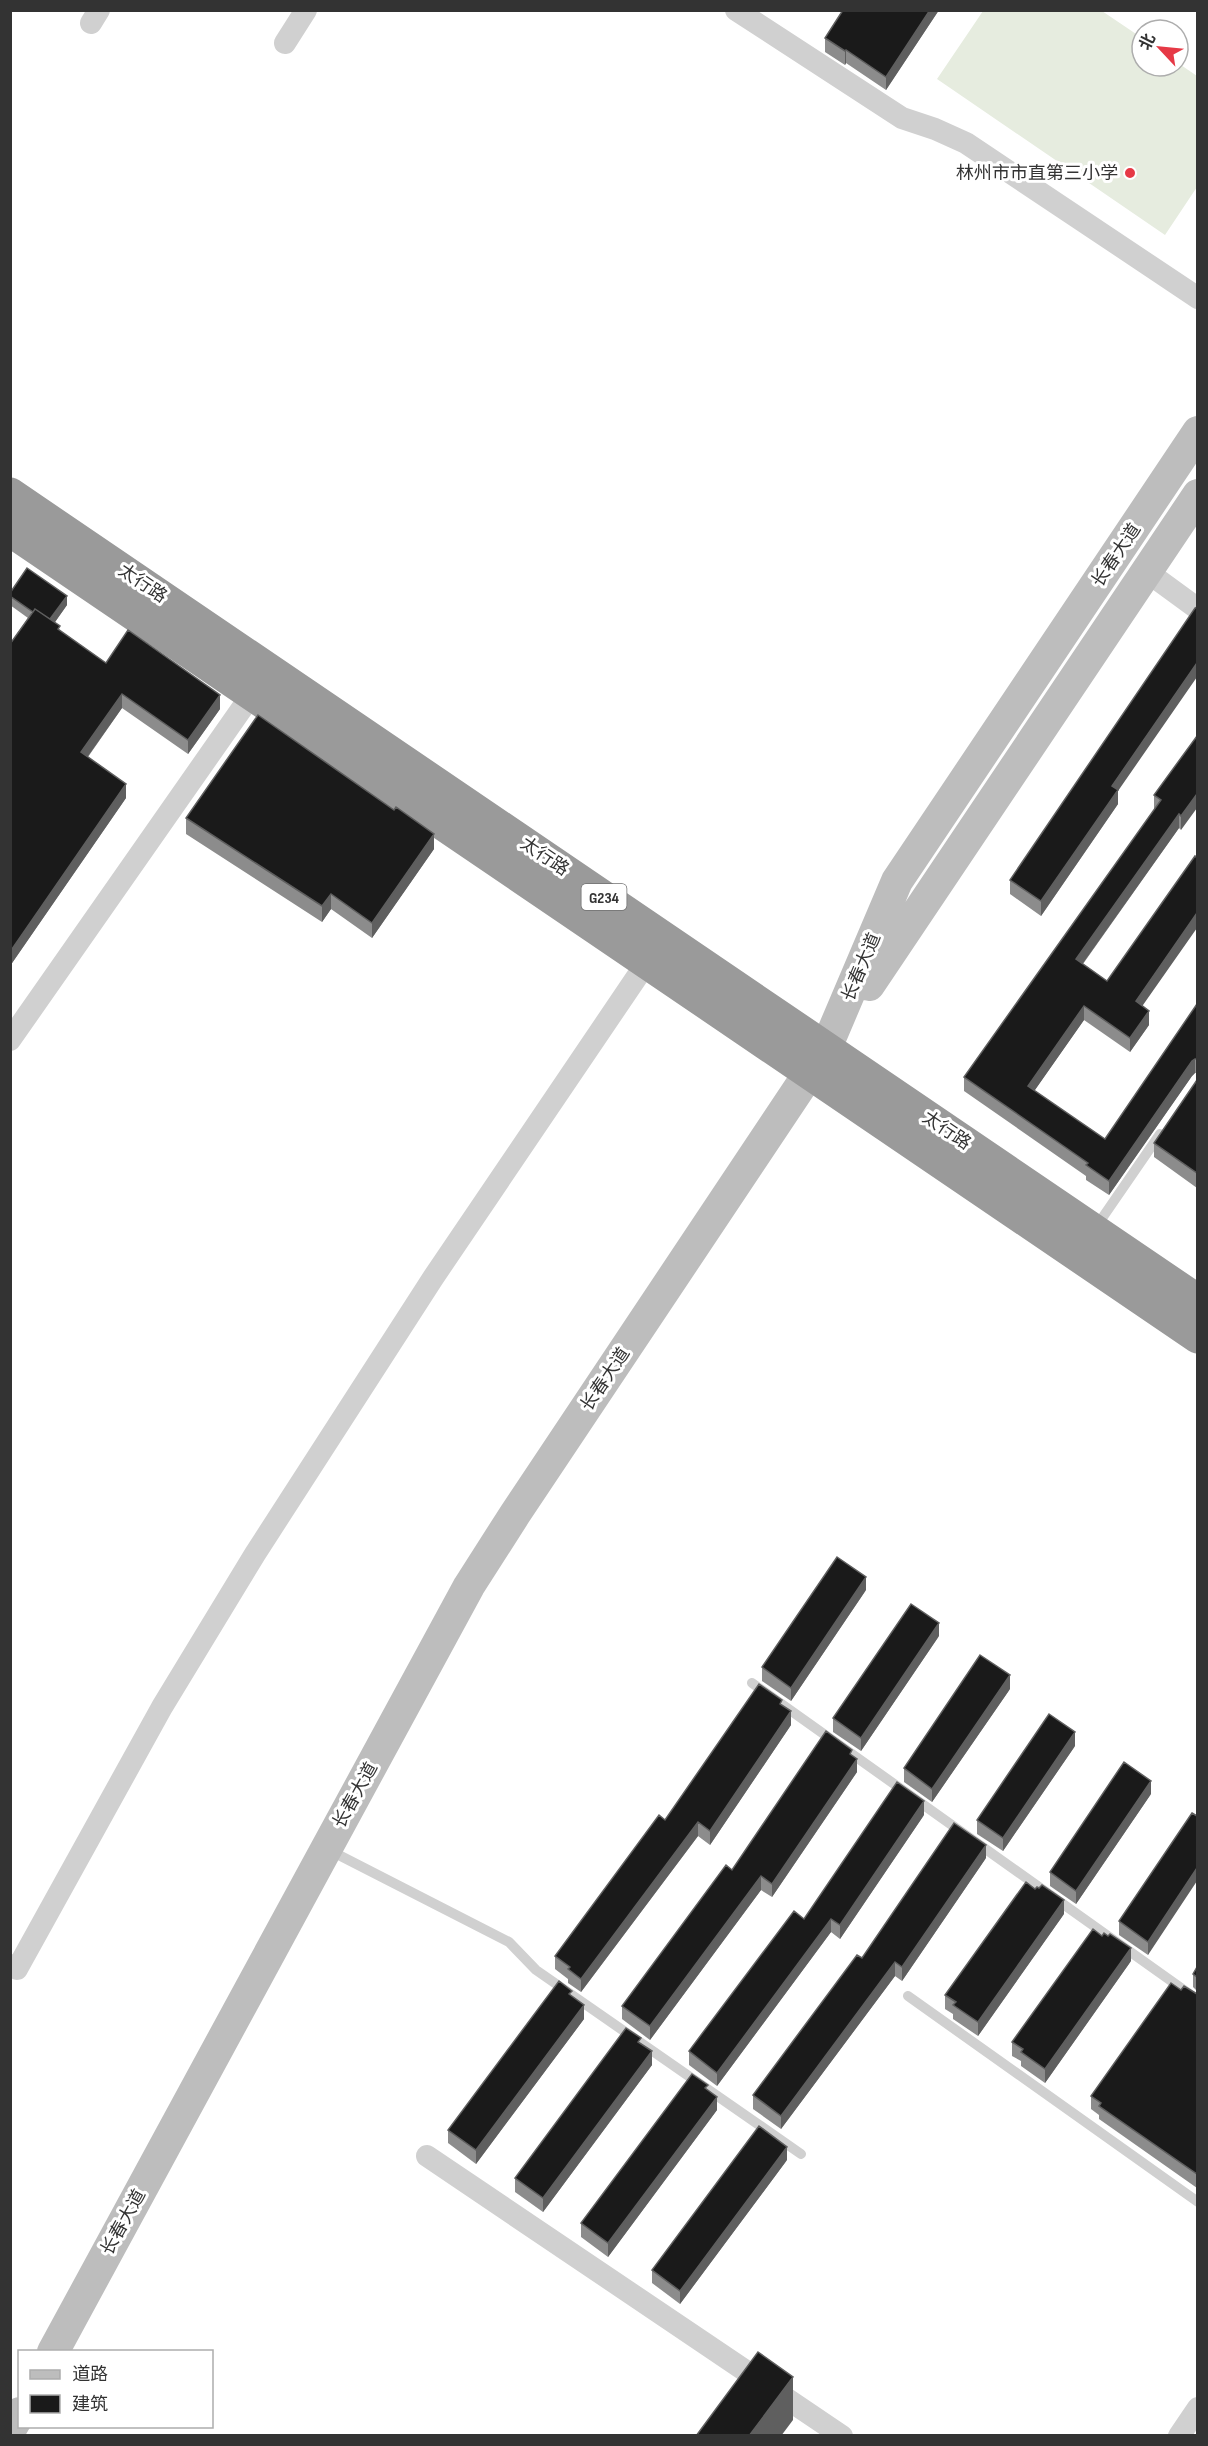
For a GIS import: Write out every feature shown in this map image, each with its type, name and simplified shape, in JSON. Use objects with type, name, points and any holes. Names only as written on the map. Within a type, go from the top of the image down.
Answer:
[{"type":"highway","name":"太行路","points":[[10,494],[818,1060],[1197,1337]]},
{"type":"highway","name":"太行路","points":[[10,530],[647,962],[818,1060],[1094,1230],[1197,1301]]},
{"type":"main road","name":"长春大道","points":[[54,2350],[469,1586],[818,1060],[897,881],[1197,432]]},
{"type":"main road","points":[[818,1060],[1197,495]]},
{"type":"main road","points":[[10,2430],[18,2416]]},
{"type":"street","points":[[285,43],[306,10]]},
{"type":"street","points":[[736,10],[902,118],[966,143],[1197,298]]},
{"type":"street","points":[[1146,571],[1197,609]]},
{"type":"street","points":[[10,1040],[252,694]]},
{"type":"street","points":[[10,1965],[17,1969],[162,1707],[255,1554],[433,1278],[647,962]]},
{"type":"street","points":[[427,2156],[842,2436]]},
{"type":"street","points":[[1179,2436],[1197,2408]]},
{"type":"lane","points":[[1094,1230],[1165,1127]]},
{"type":"lane","points":[[752,1683],[1197,2000]]},
{"type":"lane","points":[[326,1848],[509,1942],[536,1970],[801,2154]]},
{"type":"lane","points":[[908,1996],[1197,2202]]},
{"type":"shaded area","name":"林州市市直第三小学","points":[[983,11],[1102,11],[1130,30],[1130,78],[1190,78],[1190,71],[1197,76],[1197,187],[1165,235],[937,79]]},
{"type":"building","points":[[843,10],[930,10],[886,77],[825,38]]},
{"type":"building","points":[[27,568],[67,596],[50,619],[35,609],[33,612],[10,596]]},
{"type":"building","points":[[1197,607],[1197,663],[1112,786],[1118,790],[1041,901],[1010,880]]},
{"type":"building","points":[[35,609],[60,626],[58,629],[106,663],[128,630],[220,695],[188,740],[122,694],[81,752],[126,784],[10,952],[10,644]]},
{"type":"building","points":[[258,715],[394,810],[396,807],[434,834],[372,923],[331,894],[322,906],[186,818]]},
{"type":"building","points":[[1197,736],[1197,794],[1181,816],[1179,814],[1076,959],[1107,981],[1195,856],[1197,858],[1197,913],[1136,1001],[1149,1011],[1130,1038],[1084,1006],[1028,1086],[1105,1139],[1197,1004],[1197,1059],[1192,1061],[1109,1181],[1086,1165],[1088,1163],[964,1077],[1161,800],[1154,795]]},
{"type":"building","points":[[1197,1080],[1197,1173],[1154,1143]]},
{"type":"building","points":[[837,1557],[866,1577],[791,1688],[762,1667]]},
{"type":"building","points":[[911,1604],[939,1623],[861,1738],[833,1718]]},
{"type":"building","points":[[980,1655],[1010,1675],[932,1789],[904,1768]]},
{"type":"building","points":[[759,1684],[782,1700],[780,1704],[791,1711],[710,1831],[698,1822],[581,1979],[555,1956],[659,1815],[665,1820]]},
{"type":"building","points":[[1049,1714],[1075,1732],[1003,1838],[977,1820]]},
{"type":"building","points":[[826,1731],[852,1750],[850,1754],[857,1759],[772,1884],[761,1876],[650,2026],[622,2006],[726,1865],[732,1870]]},
{"type":"building","points":[[1124,1762],[1151,1781],[1076,1891],[1050,1872]]},
{"type":"building","points":[[897,1782],[924,1801],[840,1925],[831,1919],[717,2073],[689,2051],[794,1911],[804,1919]]},
{"type":"building","points":[[1192,1813],[1197,1816],[1197,1868],[1148,1942],[1119,1921]]},
{"type":"building","points":[[954,1823],[986,1845],[902,1967],[895,1962],[781,2116],[753,2095],[857,1955],[862,1958]]},
{"type":"building","points":[[1026,1882],[1035,1889],[1042,1885],[1064,1900],[978,2022],[953,2005],[956,2002],[945,1995]]},
{"type":"building","points":[[1093,1929],[1102,1936],[1104,1933],[1108,1936],[1110,1934],[1131,1948],[1045,2069],[1021,2052],[1023,2049],[1012,2042]]},
{"type":"building","points":[[559,1981],[572,1991],[569,1994],[584,2005],[476,2150],[448,2130]]},
{"type":"building","points":[[1171,1983],[1181,1990],[1184,1986],[1197,1994],[1197,2174],[1099,2106],[1101,2103],[1091,2096]]},
{"type":"building","points":[[626,2028],[641,2038],[638,2042],[652,2051],[543,2198],[515,2178]]},
{"type":"building","points":[[692,2074],[708,2085],[705,2088],[717,2097],[608,2243],[581,2223]]},
{"type":"building","points":[[759,2126],[787,2147],[680,2291],[652,2270]]},
{"type":"building","points":[[758,2352],[793,2377],[749,2436],[696,2436]]},
{"type":"place","name":"林州市市直第三小学","points":[[1130,173]]}]
